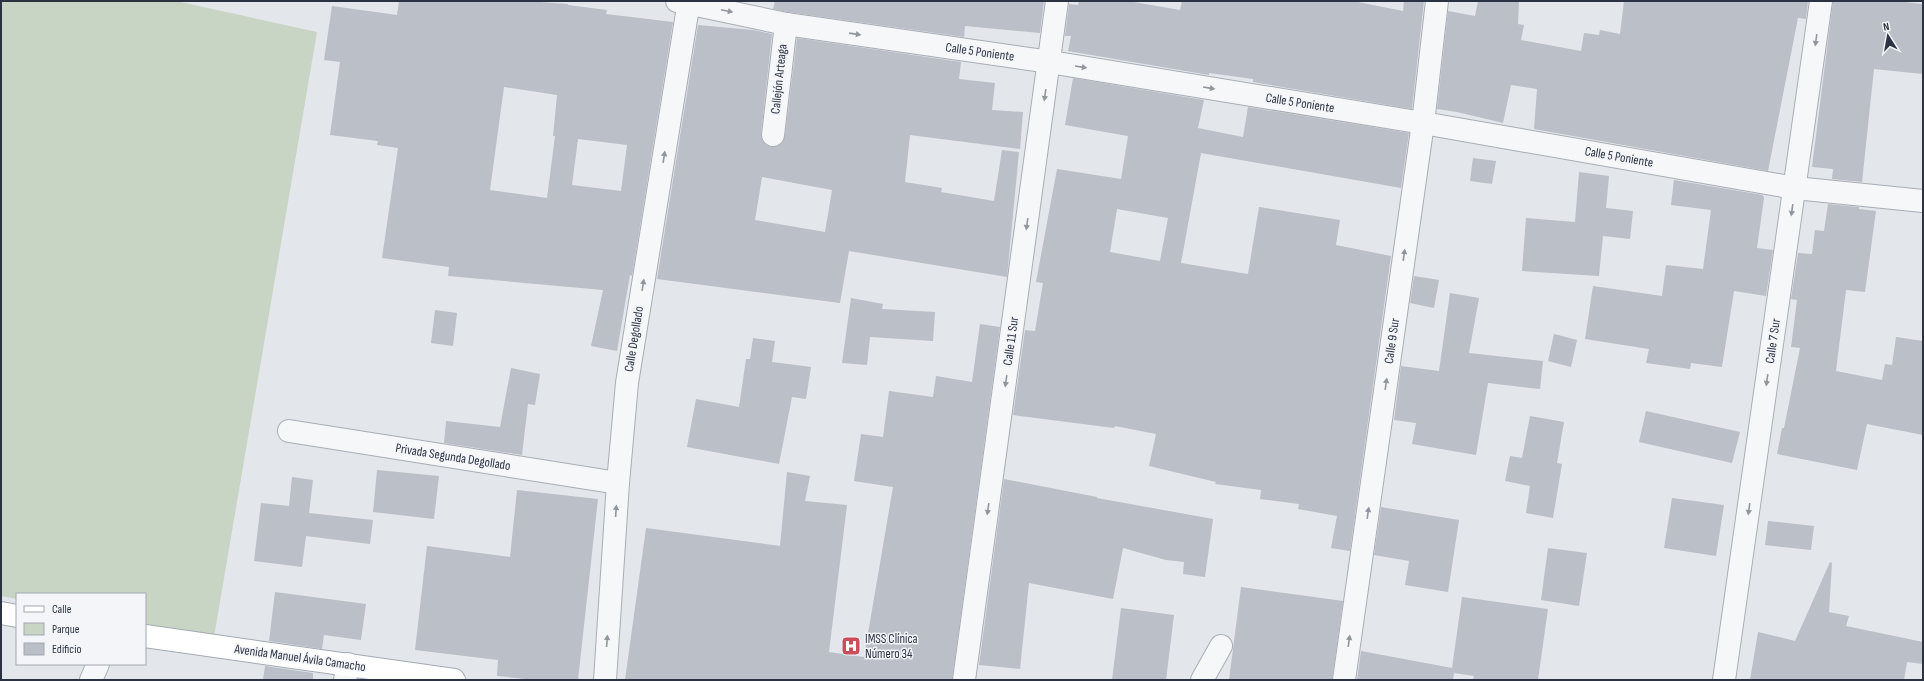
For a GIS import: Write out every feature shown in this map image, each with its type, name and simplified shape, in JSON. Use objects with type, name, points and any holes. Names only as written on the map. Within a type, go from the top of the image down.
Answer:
[{"type":"main road","points":[[1,613],[16,616]]},
{"type":"main road","name":"Avenida Manuel Ávila Camacho","points":[[146,636],[346,672],[454,680]]},
{"type":"street","name":"Calle 11 Sur","points":[[964,680],[1050,62],[1057,1]]},
{"type":"street","name":"Calle 9 Sur","points":[[1344,680],[1423,123],[1437,1]]},
{"type":"street","name":"Calle 7 Sur","points":[[1724,680],[1821,1]]},
{"type":"street","name":"Calle 5 Poniente","points":[[685,2],[786,24],[1050,62],[1423,123],[1795,188],[1923,202]]},
{"type":"street","name":"Calle Degollado","points":[[605,680],[618,483],[627,383],[685,2]]},
{"type":"street","name":"Callejón Arteaga","points":[[773,135],[786,24]]},
{"type":"street","name":"Privada Segunda Degollado","points":[[289,431],[618,483]]},
{"type":"street","points":[[1202,680],[1221,646]]},
{"type":"street","points":[[91,680],[98,665]]},
{"type":"green space","points":[[1,1],[176,1],[317,32],[214,637],[146,624],[146,593],[16,593],[16,599],[1,596]]},
{"type":"building","points":[[399,1],[526,1],[568,4],[607,10],[606,14],[673,22],[632,276],[630,275],[617,351],[591,346],[603,290],[448,276],[449,267],[382,258],[398,148],[377,145],[378,141],[330,135],[340,62],[324,60],[332,6],[397,15]],"holes":[[[504,87],[557,95],[553,136],[555,136],[547,198],[490,190]],[[578,139],[627,145],[621,191],[572,185]]]},
{"type":"building","points":[[775,1],[1044,1],[1040,33],[965,26],[964,37],[788,12],[773,9]]},
{"type":"building","points":[[1079,1],[1128,1],[1180,10],[1182,1],[1353,1],[1403,11],[1404,1],[1424,1],[1412,109],[1253,82],[1253,79],[1209,73],[1209,75],[1068,51],[1071,36],[1065,36],[1069,4],[1078,5]]},
{"type":"building","points":[[1478,1],[1519,1],[1518,24],[1524,25],[1521,40],[1581,51],[1584,33],[1599,35],[1600,30],[1620,34],[1624,1],[1808,1],[1806,19],[1798,18],[1768,171],[1534,129],[1537,89],[1511,85],[1503,123],[1457,112],[1437,109],[1448,11],[1475,16]]},
{"type":"building","points":[[1833,1],[1895,1],[1923,4],[1923,74],[1874,69],[1862,182],[1832,179],[1833,169],[1812,167]]},
{"type":"building","points":[[698,25],[753,30],[772,34],[761,134],[762,140],[766,145],[771,147],[778,146],[783,142],[785,136],[797,38],[961,62],[959,79],[995,83],[992,110],[1023,112],[1020,149],[910,135],[905,182],[942,188],[941,192],[994,201],[1002,150],[1019,152],[1007,277],[849,251],[840,303],[657,279]],"holes":[[[762,177],[832,190],[825,232],[755,220]]]},
{"type":"building","points":[[1073,78],[1204,100],[1198,128],[1243,137],[1248,107],[1409,133],[1401,188],[1201,153],[1181,263],[1248,274],[1259,207],[1340,220],[1336,245],[1391,256],[1350,551],[1331,548],[1337,516],[1298,509],[1299,504],[1260,499],[1261,490],[1215,484],[1216,482],[1149,466],[1156,434],[1115,426],[1114,428],[1013,415],[1025,330],[1035,331],[1043,283],[1036,282],[1057,169],[1121,179],[1128,136],[1065,125]],"holes":[[[1117,209],[1168,218],[1160,261],[1110,252]]]},
{"type":"building","points":[[1473,158],[1496,161],[1492,184],[1470,181]]},
{"type":"building","points":[[1579,172],[1609,176],[1606,208],[1633,211],[1630,239],[1603,236],[1599,276],[1522,271],[1526,218],[1575,222]]},
{"type":"building","points":[[1674,180],[1763,195],[1764,198],[1757,248],[1773,250],[1766,296],[1734,291],[1722,367],[1691,363],[1690,369],[1646,363],[1649,349],[1585,339],[1593,286],[1662,296],[1666,265],[1703,269],[1711,210],[1671,205]]},
{"type":"building","points":[[1828,204],[1859,207],[1859,209],[1876,211],[1865,292],[1846,290],[1836,371],[1882,380],[1885,364],[1892,365],[1896,337],[1923,341],[1923,435],[1867,424],[1857,470],[1777,454],[1782,428],[1784,428],[1800,348],[1791,347],[1797,300],[1791,299],[1798,253],[1812,254],[1815,230],[1824,231]]},
{"type":"building","points":[[1414,276],[1439,280],[1434,308],[1410,303]]},
{"type":"building","points":[[1450,293],[1479,298],[1469,353],[1543,361],[1540,389],[1488,383],[1476,455],[1412,444],[1416,423],[1394,420],[1401,366],[1439,371]]},
{"type":"building","points":[[851,298],[883,304],[882,309],[935,312],[933,341],[870,337],[867,365],[842,363]]},
{"type":"building","points":[[435,310],[457,313],[453,346],[431,343]]},
{"type":"building","points":[[980,324],[1000,327],[952,680],[625,680],[646,528],[780,546],[787,472],[810,476],[805,501],[847,505],[829,652],[864,657],[893,487],[854,481],[861,434],[883,437],[889,391],[933,397],[936,376],[972,382]]},
{"type":"building","points":[[1554,334],[1577,340],[1571,367],[1548,361]]},
{"type":"building","points":[[753,338],[775,341],[772,362],[811,367],[806,399],[792,397],[779,464],[687,447],[696,399],[739,407],[746,359],[750,359]]},
{"type":"building","points":[[511,368],[540,374],[535,405],[528,404],[522,455],[444,443],[446,421],[500,427]]},
{"type":"building","points":[[1646,411],[1740,432],[1732,463],[1639,442]]},
{"type":"building","points":[[1530,416],[1564,422],[1557,463],[1562,464],[1553,518],[1526,513],[1530,486],[1505,481],[1510,456],[1522,458]]},
{"type":"building","points":[[377,470],[439,476],[434,519],[373,512]]},
{"type":"building","points":[[292,477],[313,480],[309,513],[373,520],[370,544],[306,536],[302,567],[254,561],[261,503],[289,506]]},
{"type":"building","points":[[1004,479],[1213,519],[1205,577],[1183,574],[1184,562],[1166,560],[1123,548],[1113,599],[1029,583],[1020,669],[979,665]]},
{"type":"building","points":[[517,490],[598,499],[578,680],[536,680],[497,676],[498,660],[415,650],[427,546],[510,557]]},
{"type":"building","points":[[1672,498],[1724,505],[1716,556],[1664,548]]},
{"type":"building","points":[[1381,507],[1459,520],[1448,592],[1405,585],[1409,561],[1374,555]]},
{"type":"building","points":[[1768,521],[1814,526],[1811,550],[1765,545]]},
{"type":"building","points":[[1548,548],[1587,553],[1579,606],[1541,600]]},
{"type":"building","points":[[1830,562],[1832,563],[1829,612],[1849,616],[1846,626],[1923,642],[1923,664],[1907,662],[1904,680],[1750,680],[1758,632],[1795,641]]},
{"type":"building","points":[[1241,587],[1343,601],[1332,680],[1229,680]]},
{"type":"building","points":[[275,592],[366,604],[361,640],[324,635],[322,649],[269,641]]},
{"type":"building","points":[[1462,597],[1548,609],[1538,680],[1473,680],[1474,676],[1454,673],[1453,680],[1357,680],[1361,651],[1452,668]]},
{"type":"building","points":[[1121,608],[1174,615],[1166,680],[1112,680]]},
{"type":"building","points":[[265,666],[313,673],[313,680],[263,680]]},
{"type":"place","name":"IMSS Clínica Número 34","points":[[851,646]]}]
